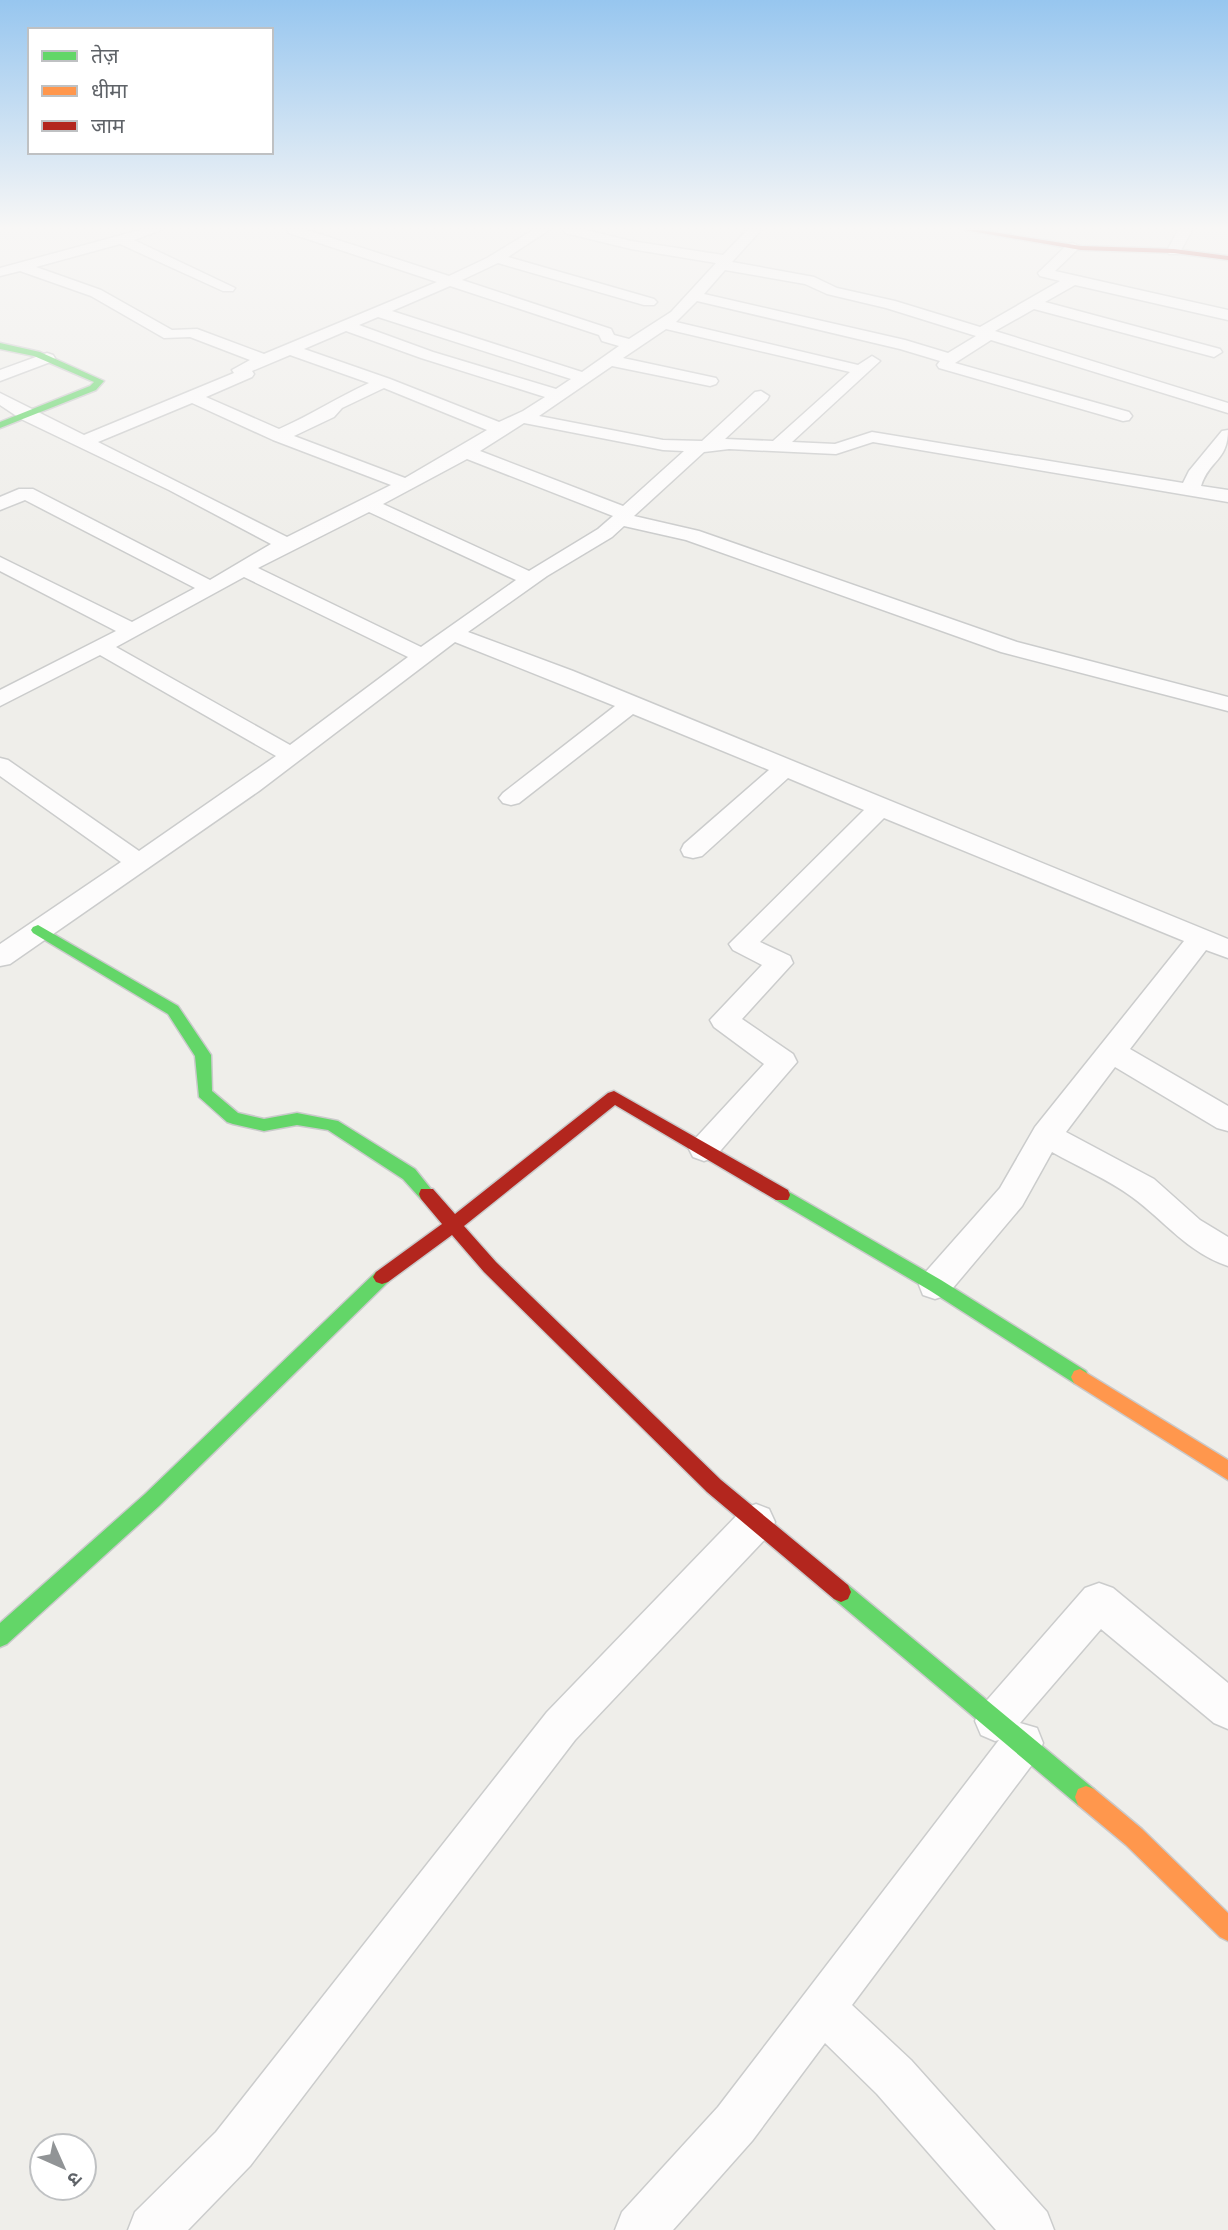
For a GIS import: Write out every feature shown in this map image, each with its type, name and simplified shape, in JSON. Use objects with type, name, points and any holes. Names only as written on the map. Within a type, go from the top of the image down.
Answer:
[{"type":"main road","points":[[0,346],[47,358],[100,381],[93,388],[0,425]]},
{"type":"main road","points":[[38,930],[173,1010],[203,1055],[204,1093],[233,1118],[264,1125],[297,1119],[332,1125],[409,1174],[490,1267],[714,1486],[1134,1837],[1228,1929]]},
{"type":"main road","points":[[0,1637],[152,1500],[372,1283],[453,1225],[614,1097],[935,1285],[1228,1471]]},
{"type":"street","points":[[196,334],[264,360]]},
{"type":"street","points":[[83,442],[246,374],[240,370],[323,334]]},
{"type":"street","points":[[369,334],[557,395]]},
{"type":"street","points":[[447,334],[582,377]]},
{"type":"street","points":[[606,334],[608,338],[631,345]]},
{"type":"street","points":[[0,699],[466,452],[500,429],[524,418],[649,334]]},
{"type":"street","points":[[708,334],[860,370]]},
{"type":"street","points":[[860,334],[950,359]]},
{"type":"street","points":[[985,334],[950,359],[946,365],[1123,416]]},
{"type":"street","points":[[985,334],[1101,367],[1228,408]]},
{"type":"street","points":[[1146,334],[1214,352]]},
{"type":"street","points":[[776,447],[860,370],[895,342]]},
{"type":"street","points":[[289,349],[384,382],[500,429]]},
{"type":"street","points":[[0,376],[47,358]]},
{"type":"street","points":[[607,360],[710,381]]},
{"type":"street","points":[[279,436],[328,413],[336,404],[384,382]]},
{"type":"street","points":[[0,957],[251,786],[453,634],[531,579],[606,533],[761,396]]},
{"type":"street","points":[[192,397],[279,436],[405,484]]},
{"type":"street","points":[[0,398],[27,415],[175,486],[287,545]]},
{"type":"street","points":[[524,418],[663,446],[703,447],[729,444],[836,449],[872,438],[1228,496]]},
{"type":"street","points":[[1191,488],[1195,475],[1228,435]]},
{"type":"street","points":[[466,452],[623,517],[692,535],[1009,647],[1228,704]]},
{"type":"street","points":[[0,504],[26,493],[210,588]]},
{"type":"street","points":[[369,505],[531,579]]},
{"type":"street","points":[[0,563],[131,630]]},
{"type":"street","points":[[243,569],[425,656]]},
{"type":"street","points":[[453,634],[565,676],[1215,944],[1112,1052],[1046,1135],[1011,1197],[935,1285]]},
{"type":"street","points":[[99,646],[291,755]]},
{"type":"street","points":[[511,798],[630,705]]},
{"type":"street","points":[[0,765],[138,862]]},
{"type":"street","points":[[693,850],[785,768]]},
{"type":"street","points":[[704,1149],[783,1062],[724,1020],[780,963],[742,944],[881,807]]},
{"type":"street","points":[[1112,1052],[1228,1120]]},
{"type":"street","points":[[1046,1135],[1143,1188],[1189,1229],[1228,1253]]},
{"type":"street","points":[[153,2230],[233,2149],[561,1726],[756,1522]]},
{"type":"street","points":[[640,2230],[735,2124],[822,2008],[1098,1602],[1228,1709]]},
{"type":"street","points":[[822,2008],[894,2077],[1029,2230]]},
{"type":"traffic: fast","points":[[0,346],[37,354],[100,381],[93,388],[0,425]]},
{"type":"traffic: fast","points":[[38,930],[173,1010],[203,1055],[204,1093],[233,1118],[264,1125],[297,1119],[332,1125],[409,1174],[427,1194]]},
{"type":"traffic: fast","points":[[782,1195],[935,1285],[1080,1377]]},
{"type":"traffic: fast","points":[[0,1637],[152,1500],[382,1277]]},
{"type":"traffic: fast","points":[[841,1592],[1086,1797]]},
{"type":"traffic: slow","points":[[1080,1377],[1228,1471]]},
{"type":"traffic: slow","points":[[1086,1797],[1134,1837],[1228,1929]]},
{"type":"traffic: jam","points":[[382,1277],[453,1225],[614,1097],[782,1195]]},
{"type":"traffic: jam","points":[[427,1194],[490,1267],[714,1486],[841,1592]]}]
